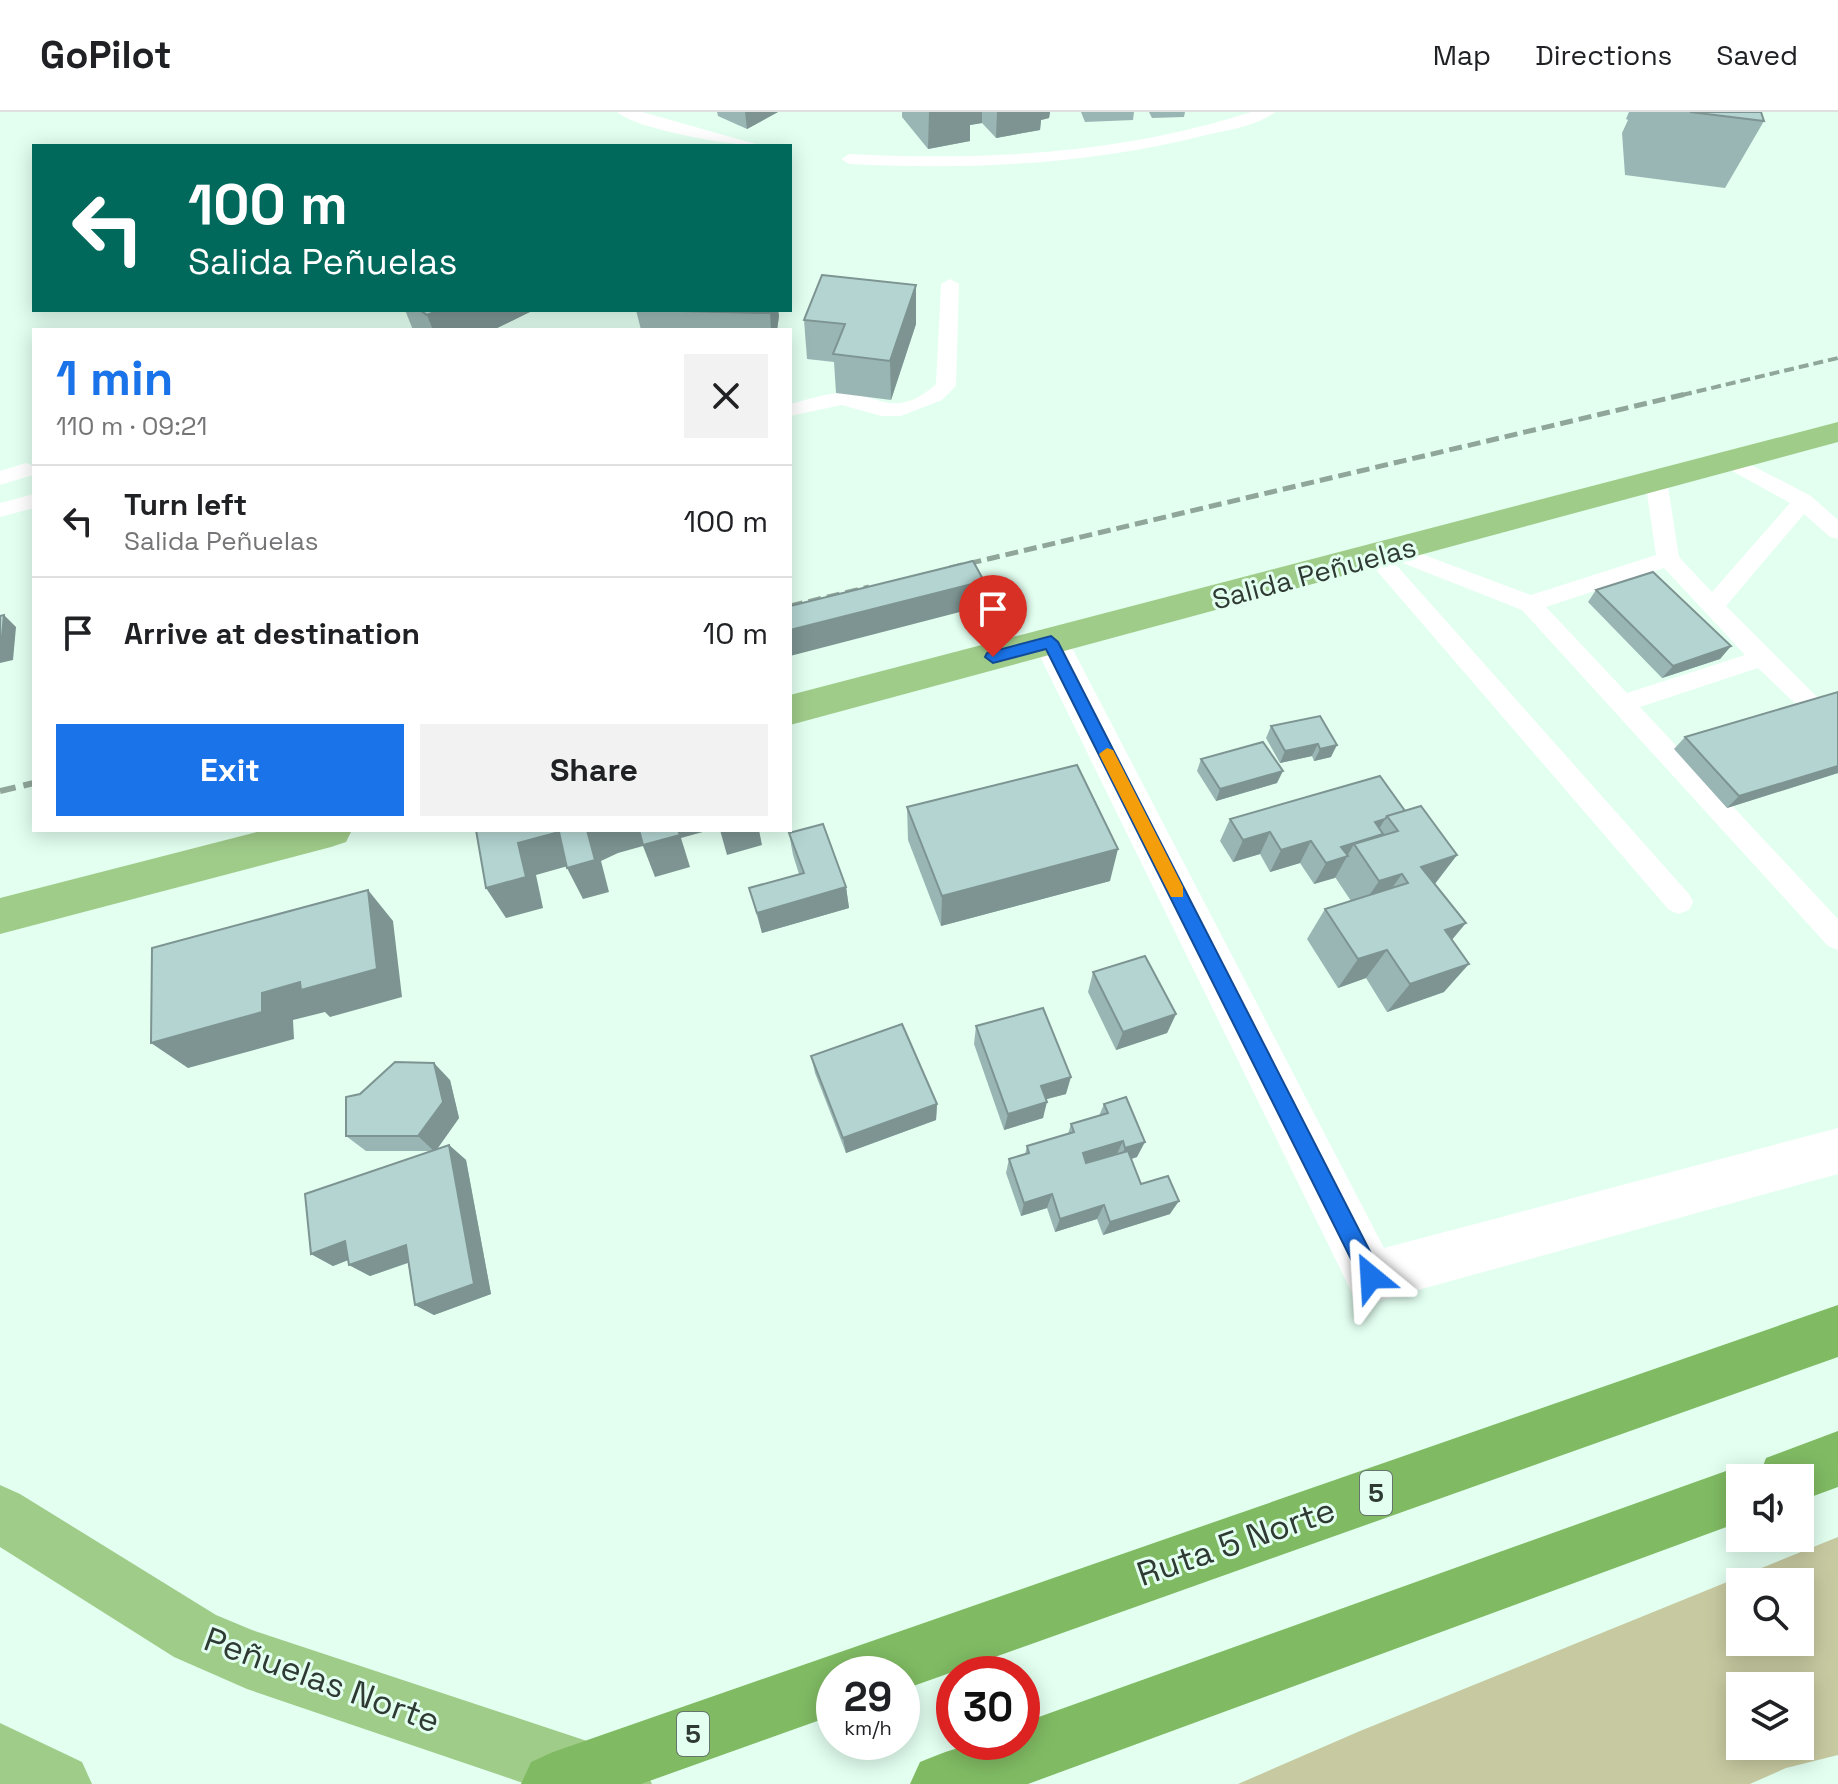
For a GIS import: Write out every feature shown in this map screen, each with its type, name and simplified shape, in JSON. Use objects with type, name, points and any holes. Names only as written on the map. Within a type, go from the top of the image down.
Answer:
[{"type":"highway","name":"Ruta 5 Norte","points":[[911,1656],[1838,1331]]},
{"type":"highway","points":[[1814,1468],[1838,1459]]},
{"type":"highway","points":[[942,1784],[1096,1725],[1726,1499]]},
{"type":"highway","name":"5","points":[[553,1784],[816,1690]]},
{"type":"main road","name":"Salida Peñuelas","points":[[792,709],[1838,432]]},
{"type":"main road","points":[[0,916],[323,832]]},
{"type":"main road","name":"Peñuelas Norte","points":[[0,1514],[81,1567],[208,1642],[247,1659],[620,1784]]},
{"type":"main road","points":[[0,1754],[60,1784]]},
{"type":"street","points":[[1051,642],[1371,1277],[1838,1151]]},
{"type":"lane","points":[[625,112],[698,134],[746,144]]},
{"type":"lane","points":[[849,159],[964,163],[1082,155],[1175,139],[1267,112]]},
{"type":"lane","points":[[792,410],[842,399],[881,410],[901,410],[935,396],[946,386],[950,284]]},
{"type":"lane","points":[[1732,462],[1803,501],[1838,532]]},
{"type":"lane","points":[[0,478],[26,470]]},
{"type":"lane","points":[[1656,480],[1668,559],[1762,658],[1815,707]]},
{"type":"lane","points":[[1713,606],[1803,501]]},
{"type":"lane","points":[[0,510],[32,502]]},
{"type":"lane","points":[[1386,554],[1530,604],[1838,938]]},
{"type":"lane","points":[[1386,554],[1679,902]]},
{"type":"lane","points":[[1530,604],[1668,559]]},
{"type":"lane","points":[[1621,704],[1762,658]]},
{"type":"green space","points":[[1838,1537],[1838,1755],[1786,1768],[1750,1784],[1238,1784],[1360,1731],[1726,1582],[1726,1656],[1814,1656],[1814,1568],[1762,1568],[1801,1552],[1814,1552],[1814,1547]]},
{"type":"building","points":[[1690,112],[1761,112],[1764,121]]},
{"type":"building","points":[[822,275],[916,285],[890,361],[833,354],[845,324],[804,320]]},
{"type":"building","points":[[973,561],[984,581],[792,629],[792,606]]},
{"type":"building","points":[[1653,572],[1731,646],[1673,666],[1596,590]]},
{"type":"building","points":[[4,615],[1,647],[0,648],[0,616]]},
{"type":"building","points":[[1838,692],[1838,766],[1739,796],[1685,737]]},
{"type":"building","points":[[1320,716],[1337,745],[1320,749],[1318,744],[1285,751],[1271,726]]},
{"type":"building","points":[[1263,742],[1283,771],[1220,789],[1201,759]]},
{"type":"building","points":[[1077,765],[1118,849],[942,896],[907,807]]},
{"type":"building","points":[[1380,776],[1405,811],[1375,822],[1383,834],[1341,847],[1348,856],[1326,863],[1311,841],[1281,850],[1270,832],[1243,840],[1230,819]]},
{"type":"building","points":[[1421,806],[1457,855],[1421,867],[1466,923],[1445,930],[1469,964],[1410,984],[1387,950],[1358,959],[1325,909],[1408,883],[1402,874],[1379,881],[1354,844],[1398,831],[1387,816]]},
{"type":"building","points":[[823,824],[846,887],[757,913],[749,888],[804,873],[789,833]]},
{"type":"building","points":[[476,832],[559,832],[518,843],[526,877],[486,888]]},
{"type":"building","points":[[559,832],[588,832],[595,860],[567,868]]},
{"type":"building","points":[[640,832],[679,832],[680,835],[643,845]]},
{"type":"building","points":[[368,890],[377,969],[301,990],[300,982],[262,993],[262,1012],[151,1043],[152,948]]},
{"type":"building","points":[[1145,956],[1176,1014],[1123,1032],[1093,972]]},
{"type":"building","points":[[1043,1008],[1071,1077],[1041,1086],[1047,1102],[1008,1114],[976,1026]]},
{"type":"building","points":[[902,1024],[937,1104],[843,1138],[811,1056]]},
{"type":"building","points":[[395,1062],[434,1063],[443,1102],[418,1136],[346,1136],[346,1097],[360,1094]]},
{"type":"building","points":[[1126,1097],[1145,1142],[1125,1148],[1123,1141],[1083,1153],[1086,1163],[1128,1151],[1141,1184],[1168,1176],[1179,1201],[1110,1222],[1104,1205],[1060,1219],[1052,1194],[1024,1203],[1009,1159],[1029,1153],[1027,1146],[1074,1132],[1071,1124],[1108,1113],[1104,1104]]},
{"type":"building","points":[[449,1145],[474,1284],[415,1305],[406,1245],[349,1265],[345,1241],[311,1254],[305,1194]]},
{"type":"railway","points":[[1682,395],[1838,358]]},
{"type":"railway","points":[[950,568],[1690,393]]},
{"type":"railway","points":[[792,606],[869,587]]},
{"type":"railway","points":[[0,791],[32,783]]},
{"type":"slow traffic","points":[[1107,754],[1177,892]]},
{"type":"route","points":[[993,657],[1051,642],[1371,1277]]}]
